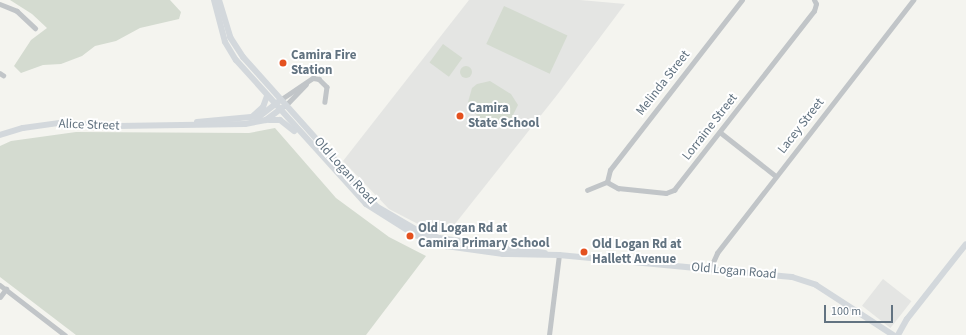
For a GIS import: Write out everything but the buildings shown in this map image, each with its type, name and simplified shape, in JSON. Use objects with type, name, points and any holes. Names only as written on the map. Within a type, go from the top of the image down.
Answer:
[{"type":"main road","points":[[210,0],[231,55],[267,96],[278,102]]},
{"type":"main road","points":[[214,0],[226,42]]},
{"type":"main road","points":[[219,0],[235,47],[278,102]]},
{"type":"main road","points":[[249,118],[263,108],[267,96]]},
{"type":"main road","name":"Old Logan Road","points":[[278,102],[285,106],[361,191],[387,214],[423,232],[449,241],[559,255],[710,269],[804,280],[828,292],[893,335]]},
{"type":"main road","name":"Old Logan Road","points":[[278,102],[280,110],[366,204],[421,238],[470,250],[559,255]]},
{"type":"main road","name":"Alice Street","points":[[179,125],[260,116],[278,102]]},
{"type":"main road","name":"Alice Street","points":[[0,135],[23,128],[60,123],[118,126],[245,124],[266,120],[285,106]]},
{"type":"main road","name":"Old Logan Road","points":[[266,120],[281,121],[313,147]]},
{"type":"main road","points":[[898,335],[907,319],[966,244]]},
{"type":"street","name":"Melinda Street","points":[[607,182],[610,170],[742,0]]},
{"type":"street","name":"Lacey Street","points":[[710,269],[717,253],[913,0]]},
{"type":"street","name":"Lorraine Street","points":[[607,182],[618,188],[666,193],[674,190],[720,132],[815,2]]},
{"type":"street","points":[[0,4],[17,11],[35,28]]},
{"type":"street","points":[[278,102],[308,81],[319,79],[327,87],[325,102]]},
{"type":"street","points":[[285,106],[308,81]]},
{"type":"street","points":[[720,132],[776,176]]},
{"type":"street","points":[[587,190],[607,182]]},
{"type":"street","points":[[549,335],[559,255]]},
{"type":"street","points":[[0,285],[65,335]]},
{"type":"street","points":[[0,297],[6,289]]},
{"type":"shaded area","points":[[10,0],[170,0],[181,12],[179,19],[140,28],[116,41],[95,46],[82,56],[61,64],[43,65],[21,73],[14,66],[31,40],[47,28],[32,14]]},
{"type":"shaded area","name":"Camira State School","points":[[469,0],[580,0],[625,4],[557,95],[447,234],[418,224],[389,209],[343,161]]},
{"type":"shaded area","points":[[504,6],[567,36],[550,74],[486,44]]},
{"type":"shaded area","points":[[443,44],[462,58],[449,77],[429,63]]},
{"type":"shaded area","points":[[464,66],[468,66],[472,72],[468,78],[464,78],[460,74],[460,70]]},
{"type":"shaded area","points":[[490,81],[511,94],[518,105],[511,119],[500,124],[488,123],[480,118],[470,110],[468,102],[472,88],[477,84]]},
{"type":"shaded area","points":[[275,128],[336,198],[389,237],[426,256],[366,335],[76,335],[0,277],[0,146],[11,141],[76,132],[249,133]]},
{"type":"shaded area","points":[[883,279],[911,301],[890,328],[862,306]]},
{"type":"place","name":"Camira Fire Station","points":[[283,63]]},
{"type":"place","name":"Camira State School","points":[[460,116]]},
{"type":"place","name":"Old Logan Rd at Camira Primary School","points":[[410,236]]},
{"type":"place","name":"Old Logan Rd at Hallett Avenue","points":[[584,252]]}]
